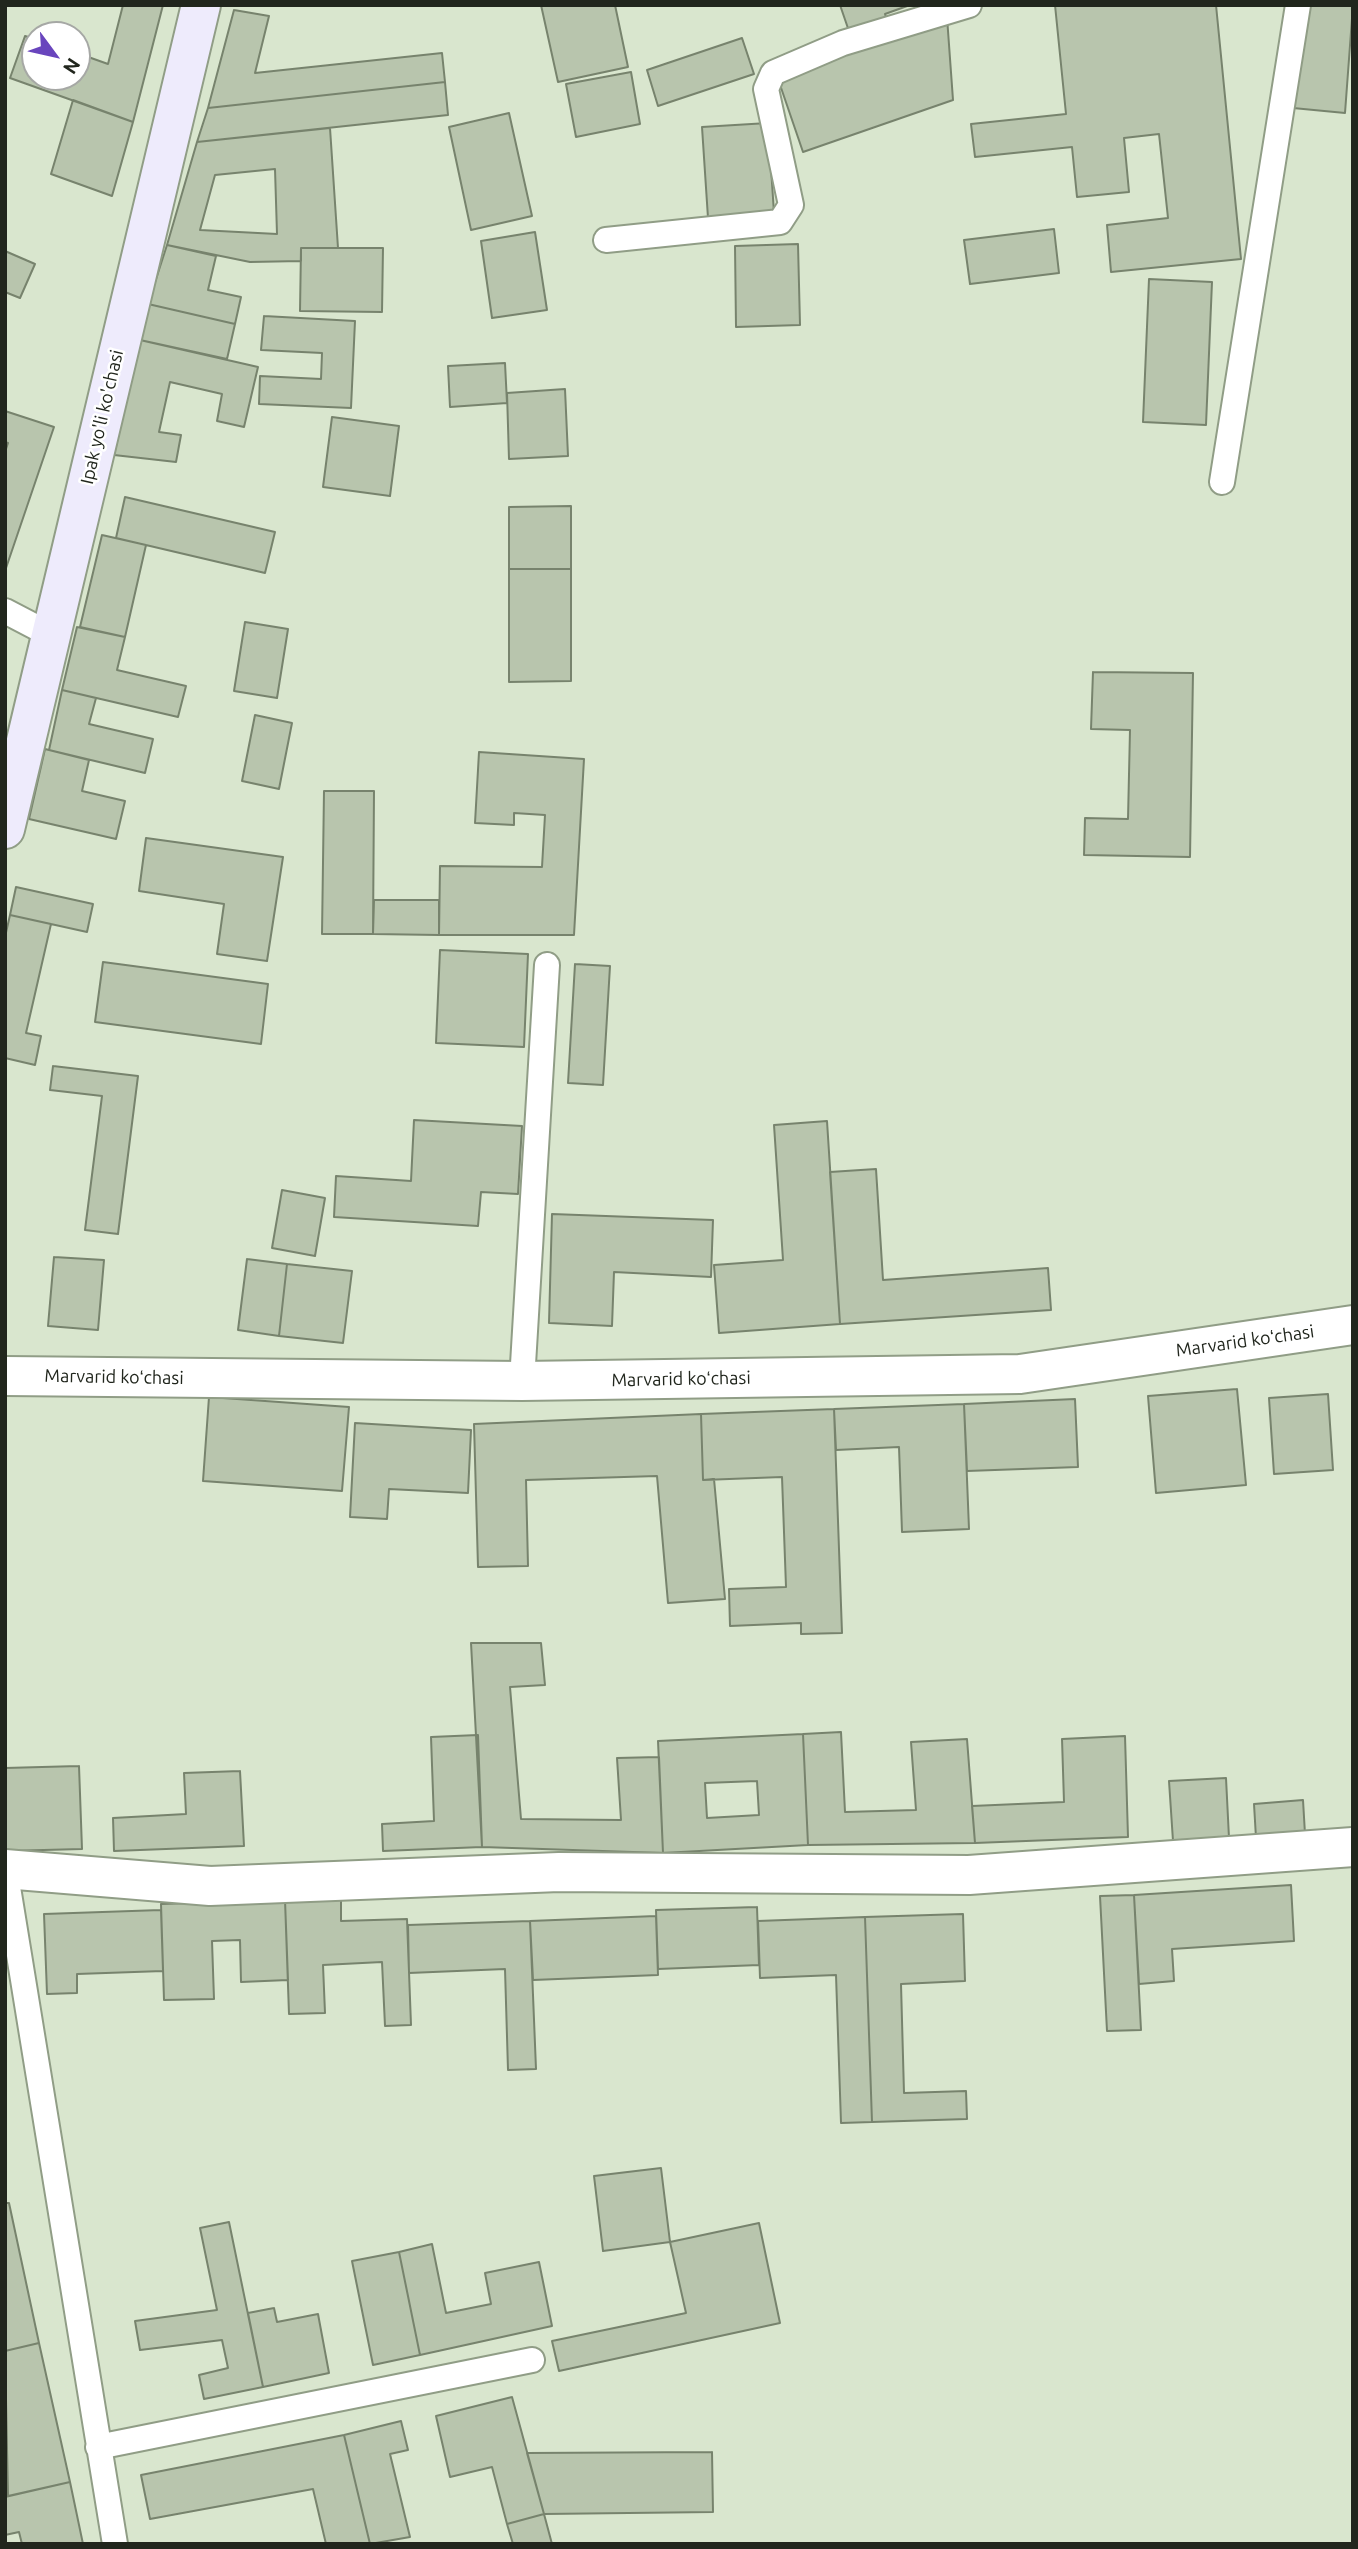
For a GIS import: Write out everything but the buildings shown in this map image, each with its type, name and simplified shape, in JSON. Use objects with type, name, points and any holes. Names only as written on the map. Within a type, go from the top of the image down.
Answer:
[{"type":"main road","name":"Ipak yo'li ko'chasi","points":[[5,829],[201,5]]},
{"type":"street","name":"Marvarid koʻchasi","points":[[5,1376],[522,1381],[1020,1374],[1353,1325]]},
{"type":"street","points":[[5,1868],[210,1886],[559,1872],[969,1875],[1353,1847]]},
{"type":"lane","points":[[606,240],[780,222],[791,205],[766,89],[773,73],[843,43],[969,5]]},
{"type":"lane","points":[[1222,482],[1298,5]]},
{"type":"lane","points":[[5,611],[51,635]]},
{"type":"lane","points":[[522,1381],[547,965]]},
{"type":"lane","points":[[5,1868],[115,2544]]},
{"type":"lane","points":[[98,2447],[533,2360]]}]
